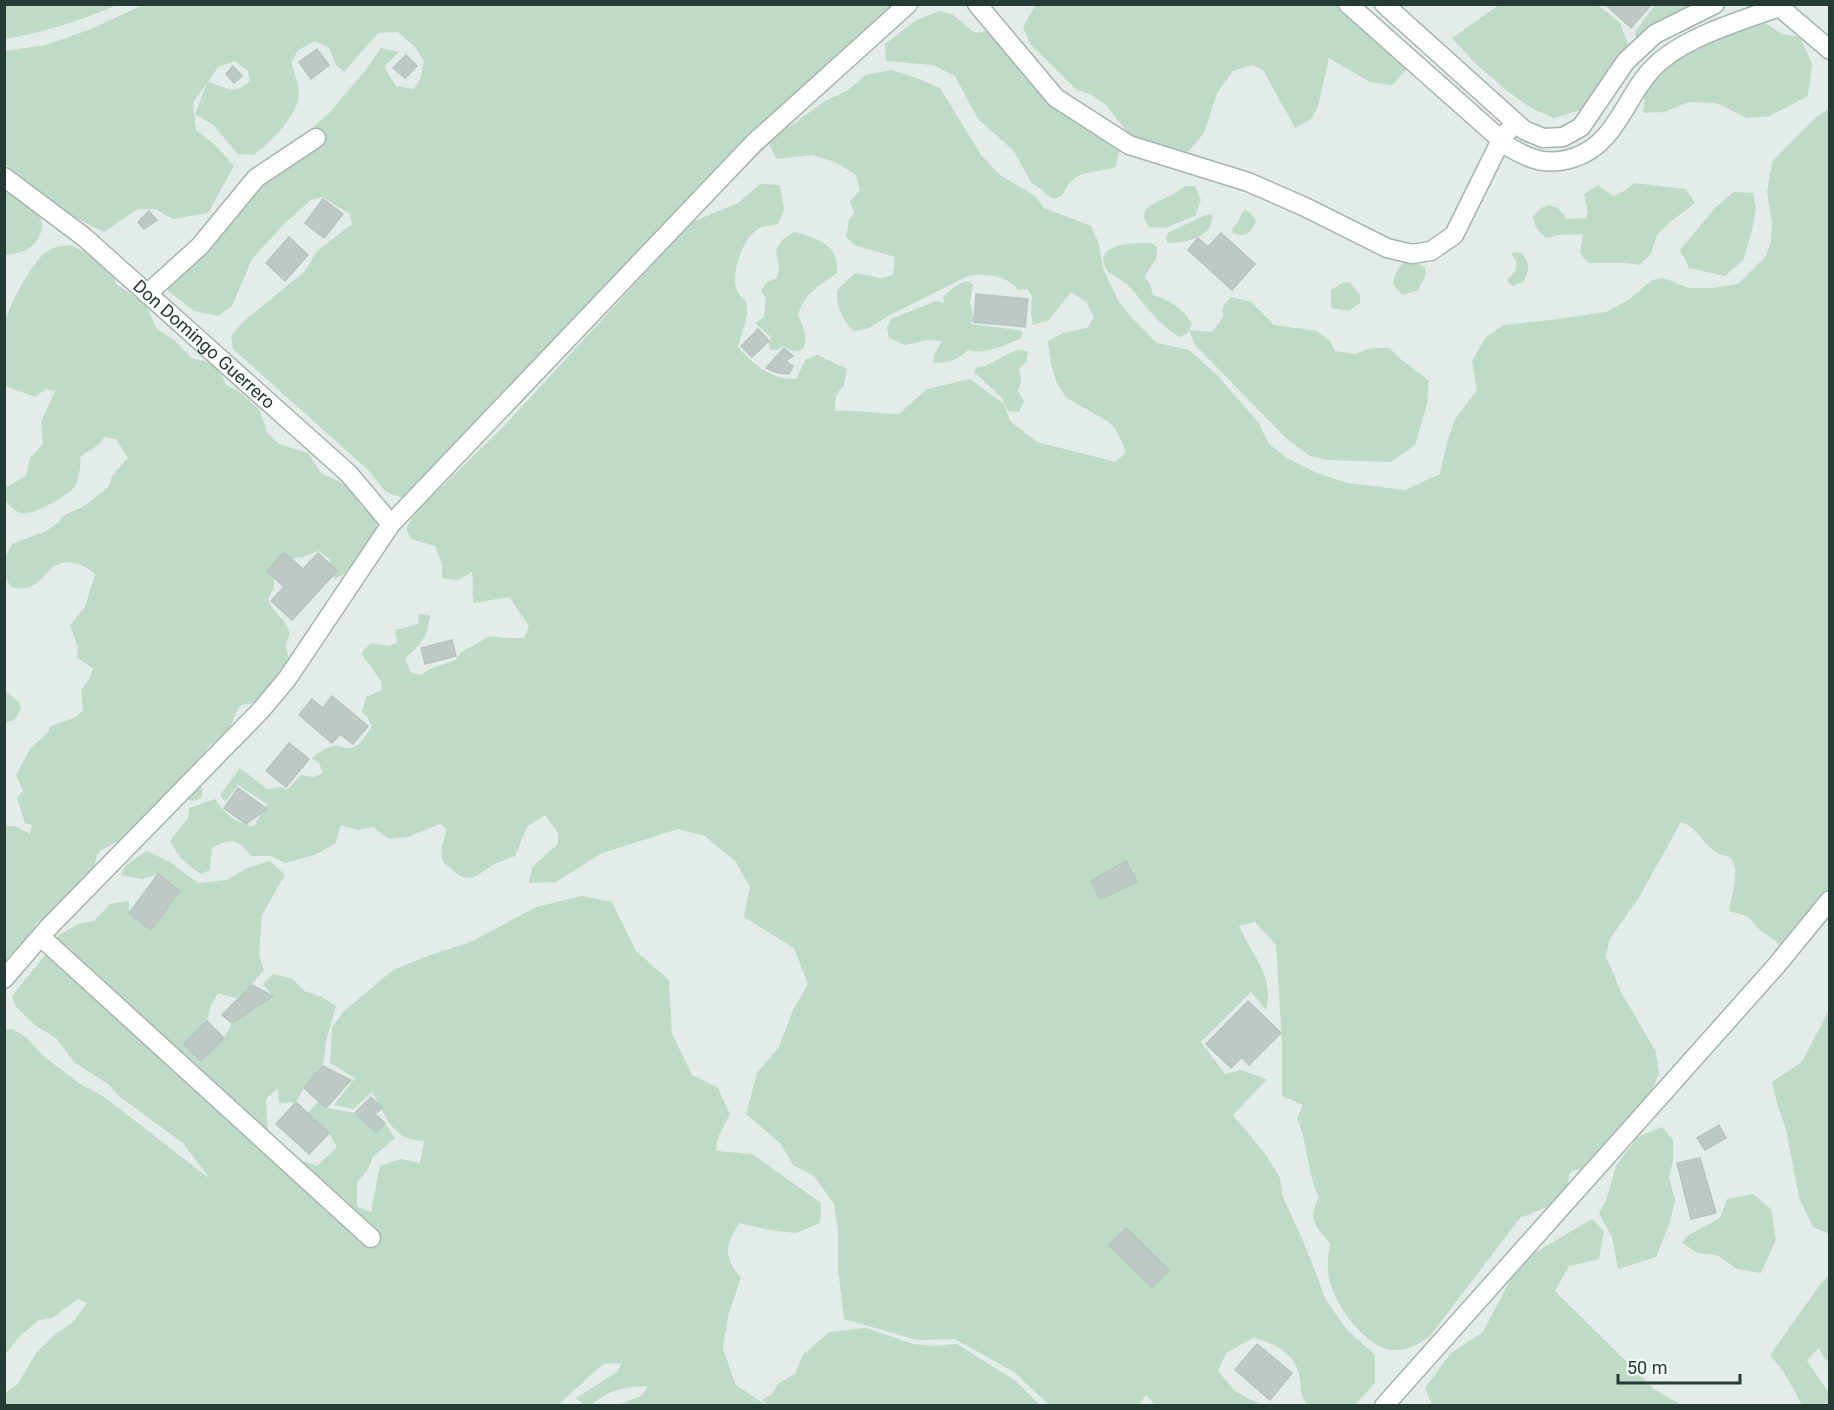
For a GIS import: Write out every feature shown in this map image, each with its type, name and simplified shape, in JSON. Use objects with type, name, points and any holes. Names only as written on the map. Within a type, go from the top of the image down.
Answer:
[{"type":"street","points":[[4,979],[41,937],[261,710],[287,679],[391,524],[754,143],[908,4]]},
{"type":"street","points":[[977,4],[1056,98],[1129,145],[1248,182],[1305,207],[1387,248],[1412,254],[1431,251],[1454,235],[1501,140],[1515,122]]},
{"type":"street","points":[[1348,4],[1501,140],[1531,160],[1562,162],[1589,153],[1612,130],[1644,78],[1661,59],[1682,46],[1778,6],[1830,50]]},
{"type":"street","points":[[1384,4],[1524,130],[1543,138],[1563,137],[1581,128],[1626,61],[1655,34],[1715,4]]},
{"type":"street","points":[[147,294],[200,246],[255,178],[316,138]]},
{"type":"street","name":"Don Domingo Guerrero","points":[[4,177],[84,237],[350,474],[391,524]]},
{"type":"street","points":[[1384,1406],[1776,966],[1830,900]]},
{"type":"street","points":[[41,937],[371,1238]]},
{"type":"green space","points":[[4,5],[117,5],[62,25],[5,39]]},
{"type":"green space","points":[[143,5],[912,5],[786,129],[825,101],[848,90],[866,75],[891,70],[940,88],[981,155],[1000,175],[1035,196],[1044,208],[1091,226],[1099,244],[1103,269],[1118,300],[1131,317],[1157,343],[1189,350],[1217,375],[1258,422],[1269,444],[1287,458],[1317,473],[1347,483],[1405,490],[1440,474],[1455,419],[1477,390],[1472,361],[1486,337],[1504,325],[1606,312],[1630,299],[1652,280],[1664,278],[1688,288],[1712,288],[1738,284],[1766,256],[1771,241],[1772,223],[1767,193],[1772,162],[1816,117],[1829,109],[1829,892],[1783,947],[1760,930],[1747,916],[1729,911],[1734,888],[1733,861],[1716,852],[1687,824],[1681,822],[1638,899],[1609,940],[1606,957],[1622,994],[1656,1052],[1659,1074],[1645,1104],[1583,1169],[1574,1170],[1569,1174],[1568,1190],[1552,1205],[1520,1218],[1430,1336],[1414,1346],[1396,1350],[1373,1342],[1362,1333],[1342,1308],[1330,1282],[1328,1264],[1330,1243],[1314,1222],[1315,1205],[1319,1197],[1297,1118],[1303,1105],[1282,1096],[1282,1042],[1276,945],[1255,922],[1239,926],[1265,976],[1268,998],[1266,1010],[1251,992],[1201,1042],[1225,1074],[1241,1070],[1267,1079],[1233,1115],[1267,1156],[1280,1178],[1283,1197],[1326,1300],[1347,1330],[1375,1355],[1375,1383],[1355,1405],[1307,1405],[1301,1393],[1299,1374],[1292,1360],[1275,1345],[1253,1338],[1226,1353],[1218,1371],[1235,1391],[1262,1405],[1155,1405],[1146,1395],[1139,1405],[1049,1405],[1014,1372],[955,1339],[917,1340],[844,1319],[834,1204],[814,1176],[793,1165],[780,1143],[746,1114],[757,1073],[779,1047],[793,1010],[808,984],[794,948],[744,917],[750,887],[736,862],[705,836],[678,829],[602,853],[556,882],[529,883],[532,867],[558,844],[558,833],[545,815],[527,827],[515,856],[469,878],[458,875],[444,861],[441,851],[446,828],[440,824],[408,837],[389,839],[373,827],[358,830],[341,825],[335,844],[314,855],[285,863],[271,856],[251,856],[238,843],[224,842],[212,848],[210,870],[201,874],[183,860],[170,841],[188,818],[189,808],[215,799],[232,817],[254,826],[267,804],[238,785],[225,802],[220,795],[240,768],[267,789],[281,787],[287,790],[301,775],[313,777],[323,773],[319,763],[312,758],[322,751],[333,746],[352,748],[359,744],[372,726],[362,712],[366,697],[382,690],[381,681],[361,653],[371,643],[388,646],[397,643],[395,630],[418,624],[419,614],[430,615],[429,623],[423,640],[405,659],[411,673],[421,675],[430,669],[456,660],[461,652],[490,636],[524,638],[529,626],[509,597],[474,603],[472,572],[458,580],[442,578],[442,565],[435,546],[411,539],[406,528],[417,511],[504,426],[692,222],[738,203],[760,184],[780,185],[784,210],[778,224],[762,227],[754,232],[743,247],[737,266],[735,284],[747,306],[738,347],[764,370],[787,379],[796,379],[806,359],[818,355],[847,369],[844,385],[836,395],[835,411],[899,414],[927,389],[970,379],[1004,404],[1010,421],[1037,442],[1116,462],[1126,452],[1117,432],[1108,422],[1065,396],[1054,375],[1051,362],[1048,341],[1063,333],[1087,328],[1094,317],[1086,302],[1071,292],[1049,320],[1033,325],[1032,296],[1027,289],[1018,290],[1008,281],[995,276],[975,275],[968,276],[890,315],[867,329],[853,331],[840,312],[837,290],[855,273],[881,278],[893,275],[895,257],[854,245],[846,237],[849,220],[854,213],[850,202],[860,190],[856,175],[835,162],[812,155],[777,159],[769,144],[447,462],[412,494],[403,498],[386,492],[368,470],[233,349],[231,336],[243,322],[305,271],[317,251],[352,224],[350,214],[322,197],[311,200],[286,222],[252,259],[232,306],[218,316],[194,311],[168,291],[166,277],[215,221],[329,113],[365,71],[381,48],[399,52],[384,67],[396,86],[414,89],[420,79],[424,61],[415,47],[398,32],[378,33],[344,72],[336,65],[329,48],[315,41],[298,50],[291,63],[299,91],[296,107],[280,130],[254,155],[238,154],[213,125],[195,114],[207,83],[193,102],[196,130],[215,145],[234,166],[208,213],[173,219],[155,209],[138,209],[104,232],[70,215],[5,164],[4,51],[46,45],[91,29]],"holes":[[[235,61],[248,71],[250,81],[239,88],[230,89],[208,82],[218,67]]]},
{"type":"green space","points":[[1036,5],[1342,5],[1406,58],[1406,70],[1392,85],[1370,82],[1329,58],[1318,106],[1311,119],[1295,128],[1263,70],[1252,65],[1233,71],[1217,93],[1204,133],[1183,158],[1132,138],[1107,106],[1092,95],[1077,90],[1031,45],[1023,27]]},
{"type":"green space","points":[[1499,5],[1598,5],[1620,23],[1629,47],[1587,108],[1554,118],[1531,108],[1506,90],[1476,64],[1452,38]]},
{"type":"green space","points":[[1655,5],[1708,5],[1637,43],[1635,32]]},
{"type":"green space","points":[[939,11],[952,14],[972,31],[979,33],[993,28],[1040,80],[1119,135],[1116,167],[1078,176],[1072,180],[1062,196],[1053,199],[1031,182],[1013,150],[978,119],[955,76],[933,65],[886,61],[885,44],[915,21]]},
{"type":"green space","points":[[1749,20],[1767,24],[1782,34],[1800,37],[1812,64],[1808,96],[1769,116],[1747,118],[1716,103],[1689,102],[1664,112],[1643,113],[1645,94],[1672,63],[1723,37]]},
{"type":"green space","points":[[1634,183],[1686,189],[1695,203],[1657,235],[1651,254],[1639,265],[1588,263],[1580,253],[1583,234],[1546,238],[1534,223],[1533,217],[1541,208],[1549,205],[1558,208],[1567,219],[1586,218],[1588,213],[1584,194],[1598,185],[1613,196]]},
{"type":"green space","points":[[5,184],[34,207],[42,222],[42,230],[35,243],[27,249],[5,255]]},
{"type":"green space","points":[[1185,186],[1195,186],[1201,200],[1195,216],[1165,228],[1149,227],[1144,218],[1145,210]]},
{"type":"green space","points":[[1734,192],[1753,193],[1756,209],[1743,260],[1725,276],[1689,268],[1680,250],[1715,208]]},
{"type":"green space","points":[[1247,210],[1256,220],[1253,228],[1245,235],[1233,233],[1232,229],[1243,211]]},
{"type":"green space","points":[[1212,214],[1212,222],[1204,233],[1190,240],[1167,243],[1166,237],[1169,232]]},
{"type":"green space","points":[[794,232],[819,240],[831,249],[837,263],[837,273],[808,295],[801,307],[798,315],[805,334],[804,348],[794,351],[784,346],[777,350],[770,350],[771,337],[755,323],[764,317],[766,298],[761,291],[767,282],[777,278],[779,269],[776,250],[782,240]]},
{"type":"green space","points":[[1151,243],[1157,247],[1156,259],[1144,277],[1150,284],[1153,295],[1176,306],[1192,324],[1187,334],[1179,337],[1152,314],[1128,285],[1112,275],[1103,262],[1108,251],[1121,245]]},
{"type":"green space","points":[[72,245],[107,266],[116,284],[145,304],[157,329],[174,340],[193,359],[214,366],[226,385],[238,391],[259,409],[267,432],[279,444],[308,453],[321,473],[348,486],[362,507],[377,516],[376,531],[369,547],[355,559],[347,572],[335,579],[329,572],[330,559],[318,551],[301,558],[297,557],[274,571],[274,588],[268,599],[289,631],[286,645],[289,664],[278,679],[251,704],[241,705],[228,731],[206,750],[202,770],[201,798],[194,801],[186,799],[137,832],[101,850],[97,855],[93,871],[84,878],[84,883],[71,891],[53,916],[37,922],[26,942],[8,957],[5,965],[5,826],[15,826],[30,834],[32,825],[25,823],[17,798],[23,791],[16,775],[30,749],[49,731],[49,727],[76,717],[83,710],[81,690],[90,678],[93,668],[77,658],[78,648],[70,625],[85,607],[95,574],[79,564],[68,562],[51,568],[33,586],[23,589],[11,587],[5,577],[5,558],[12,544],[46,531],[58,523],[63,516],[86,505],[109,486],[112,476],[128,458],[116,439],[104,437],[99,444],[80,458],[75,486],[58,500],[41,509],[25,513],[18,512],[5,501],[6,487],[26,476],[30,458],[43,444],[41,422],[55,391],[46,389],[35,397],[5,384],[3,338],[7,316],[21,285],[41,257],[52,249]]},
{"type":"green space","points":[[1518,252],[1527,261],[1528,269],[1523,282],[1512,286],[1507,280],[1515,271],[1517,262],[1511,253]]},
{"type":"green space","points":[[1409,259],[1425,267],[1425,277],[1417,291],[1402,295],[1393,284],[1398,270]]},
{"type":"green space","points":[[966,281],[973,284],[970,303],[974,318],[971,324],[1018,330],[1023,332],[1020,339],[987,351],[968,350],[953,360],[934,363],[934,355],[942,341],[928,340],[905,345],[889,338],[887,327],[891,319],[936,301],[944,303],[943,297],[955,286]]},
{"type":"green space","points":[[1349,282],[1360,295],[1360,303],[1349,311],[1331,308],[1331,290],[1342,283]]},
{"type":"green space","points":[[1231,297],[1251,302],[1274,325],[1317,331],[1330,341],[1335,351],[1355,354],[1372,348],[1390,348],[1429,381],[1427,404],[1415,445],[1391,462],[1328,460],[1310,456],[1288,440],[1195,345],[1189,330],[1212,332],[1223,317],[1223,306]]},
{"type":"green space","points":[[1016,350],[1028,351],[1027,360],[1019,369],[1021,381],[1018,391],[1024,401],[1019,412],[1008,411],[1001,397],[974,372],[977,367],[985,366]]},
{"type":"green space","points":[[4,690],[19,702],[21,709],[14,720],[5,723]]},
{"type":"green space","points":[[147,851],[170,862],[198,883],[227,880],[247,868],[270,861],[285,875],[262,915],[259,955],[264,970],[239,999],[218,993],[211,1005],[207,1021],[184,1044],[201,1061],[224,1038],[232,1023],[273,996],[263,984],[273,974],[293,979],[304,991],[322,997],[336,1006],[326,1041],[323,1066],[304,1088],[296,1102],[279,1103],[278,1088],[266,1099],[268,1134],[286,1156],[317,1166],[337,1147],[329,1133],[308,1113],[319,1101],[326,1108],[355,1113],[375,1132],[385,1123],[395,1138],[373,1157],[367,1171],[357,1182],[357,1207],[371,1212],[380,1166],[401,1159],[420,1163],[424,1141],[406,1137],[396,1131],[372,1092],[353,1109],[334,1105],[355,1078],[330,1063],[332,1028],[343,1012],[393,970],[471,942],[536,907],[582,896],[612,902],[636,951],[669,980],[672,1034],[692,1075],[718,1088],[730,1114],[718,1137],[716,1151],[752,1154],[821,1203],[820,1223],[796,1233],[739,1223],[729,1245],[731,1263],[741,1278],[728,1316],[723,1349],[736,1385],[766,1405],[618,1405],[641,1396],[648,1386],[618,1390],[605,1395],[591,1405],[584,1405],[576,1398],[617,1372],[622,1363],[603,1364],[560,1403],[562,1405],[5,1405],[5,1393],[18,1384],[36,1353],[74,1321],[87,1303],[78,1299],[52,1318],[39,1320],[19,1337],[5,1355],[5,1030],[13,1029],[27,1038],[42,1055],[80,1084],[103,1096],[210,1179],[183,1143],[120,1097],[108,1084],[75,1063],[56,1038],[36,1026],[16,1007],[12,996],[58,936],[78,924],[94,921],[110,904],[129,901],[129,913],[151,929],[180,891],[158,874],[142,879],[121,875],[126,865]]},
{"type":"green space","points":[[1829,1010],[1829,1234],[1813,1227],[1799,1198],[1786,1129],[1772,1082],[1802,1062]]},
{"type":"green space","points":[[1662,1127],[1673,1140],[1673,1160],[1669,1178],[1675,1200],[1670,1222],[1656,1257],[1618,1269],[1612,1237],[1599,1213],[1606,1201],[1616,1166],[1638,1137]]},
{"type":"green space","points":[[1753,1194],[1771,1209],[1776,1240],[1761,1273],[1737,1269],[1717,1255],[1698,1253],[1682,1243],[1687,1236],[1720,1218],[1727,1199]]},
{"type":"green space","points":[[1592,1219],[1604,1231],[1599,1259],[1569,1266],[1555,1291],[1654,1389],[1681,1405],[1432,1405],[1425,1388],[1451,1353],[1483,1332],[1513,1275],[1536,1252]]},
{"type":"green space","points":[[1829,1276],[1829,1362],[1824,1358],[1819,1347],[1807,1361],[1829,1393],[1829,1405],[1802,1405],[1784,1372],[1770,1355],[1822,1282]]},
{"type":"green space","points":[[866,1328],[913,1344],[935,1346],[957,1344],[1016,1381],[1040,1405],[769,1406],[762,1400],[772,1394],[779,1383],[795,1374],[803,1355],[829,1332]]},
{"type":"building","points":[[1605,4],[1651,4],[1651,5],[1631,28]]},
{"type":"building","points":[[317,49],[329,65],[311,79],[299,62]]},
{"type":"building","points":[[406,55],[417,66],[405,78],[393,68]]},
{"type":"building","points":[[233,66],[242,76],[234,83],[226,74]]},
{"type":"building","points":[[323,199],[343,214],[324,238],[305,223]]},
{"type":"building","points":[[149,211],[157,220],[144,229],[138,222]]},
{"type":"building","points":[[1221,233],[1255,264],[1232,290],[1188,250],[1198,238],[1208,247]]},
{"type":"building","points":[[289,237],[308,255],[285,281],[266,263]]},
{"type":"building","points":[[976,294],[1028,299],[1025,327],[974,322]]},
{"type":"building","points":[[758,329],[769,341],[752,357],[741,346]]},
{"type":"building","points":[[784,348],[793,356],[786,361],[793,366],[789,374],[778,373],[766,368]]},
{"type":"building","points":[[284,552],[303,569],[318,553],[337,571],[292,620],[271,601],[284,587],[267,571]]},
{"type":"building","points":[[452,640],[456,656],[425,664],[421,648]]},
{"type":"building","points":[[332,696],[368,726],[353,744],[340,734],[332,743],[299,715],[312,699],[323,708]]},
{"type":"building","points":[[289,743],[309,759],[286,787],[266,771]]},
{"type":"building","points":[[238,788],[267,809],[246,824],[224,808]]},
{"type":"building","points":[[1126,861],[1137,882],[1100,899],[1091,881]]},
{"type":"building","points":[[158,874],[180,891],[151,930],[129,913]]},
{"type":"building","points":[[252,985],[273,996],[232,1023],[222,1015]]},
{"type":"building","points":[[1248,1001],[1281,1033],[1249,1065],[1242,1057],[1231,1068],[1206,1044]]},
{"type":"building","points":[[207,1021],[224,1038],[201,1061],[184,1044]]},
{"type":"building","points":[[323,1066],[351,1080],[326,1108],[304,1088]]},
{"type":"building","points":[[371,1097],[382,1108],[375,1114],[385,1123],[376,1132],[355,1113]]},
{"type":"building","points":[[296,1102],[329,1133],[309,1154],[276,1124]]},
{"type":"building","points":[[1719,1125],[1726,1138],[1705,1150],[1697,1138]]},
{"type":"building","points":[[1700,1158],[1716,1213],[1691,1219],[1677,1163]]},
{"type":"building","points":[[1126,1228],[1169,1270],[1152,1287],[1109,1245]]},
{"type":"building","points":[[1257,1344],[1292,1373],[1270,1400],[1235,1370]]}]
